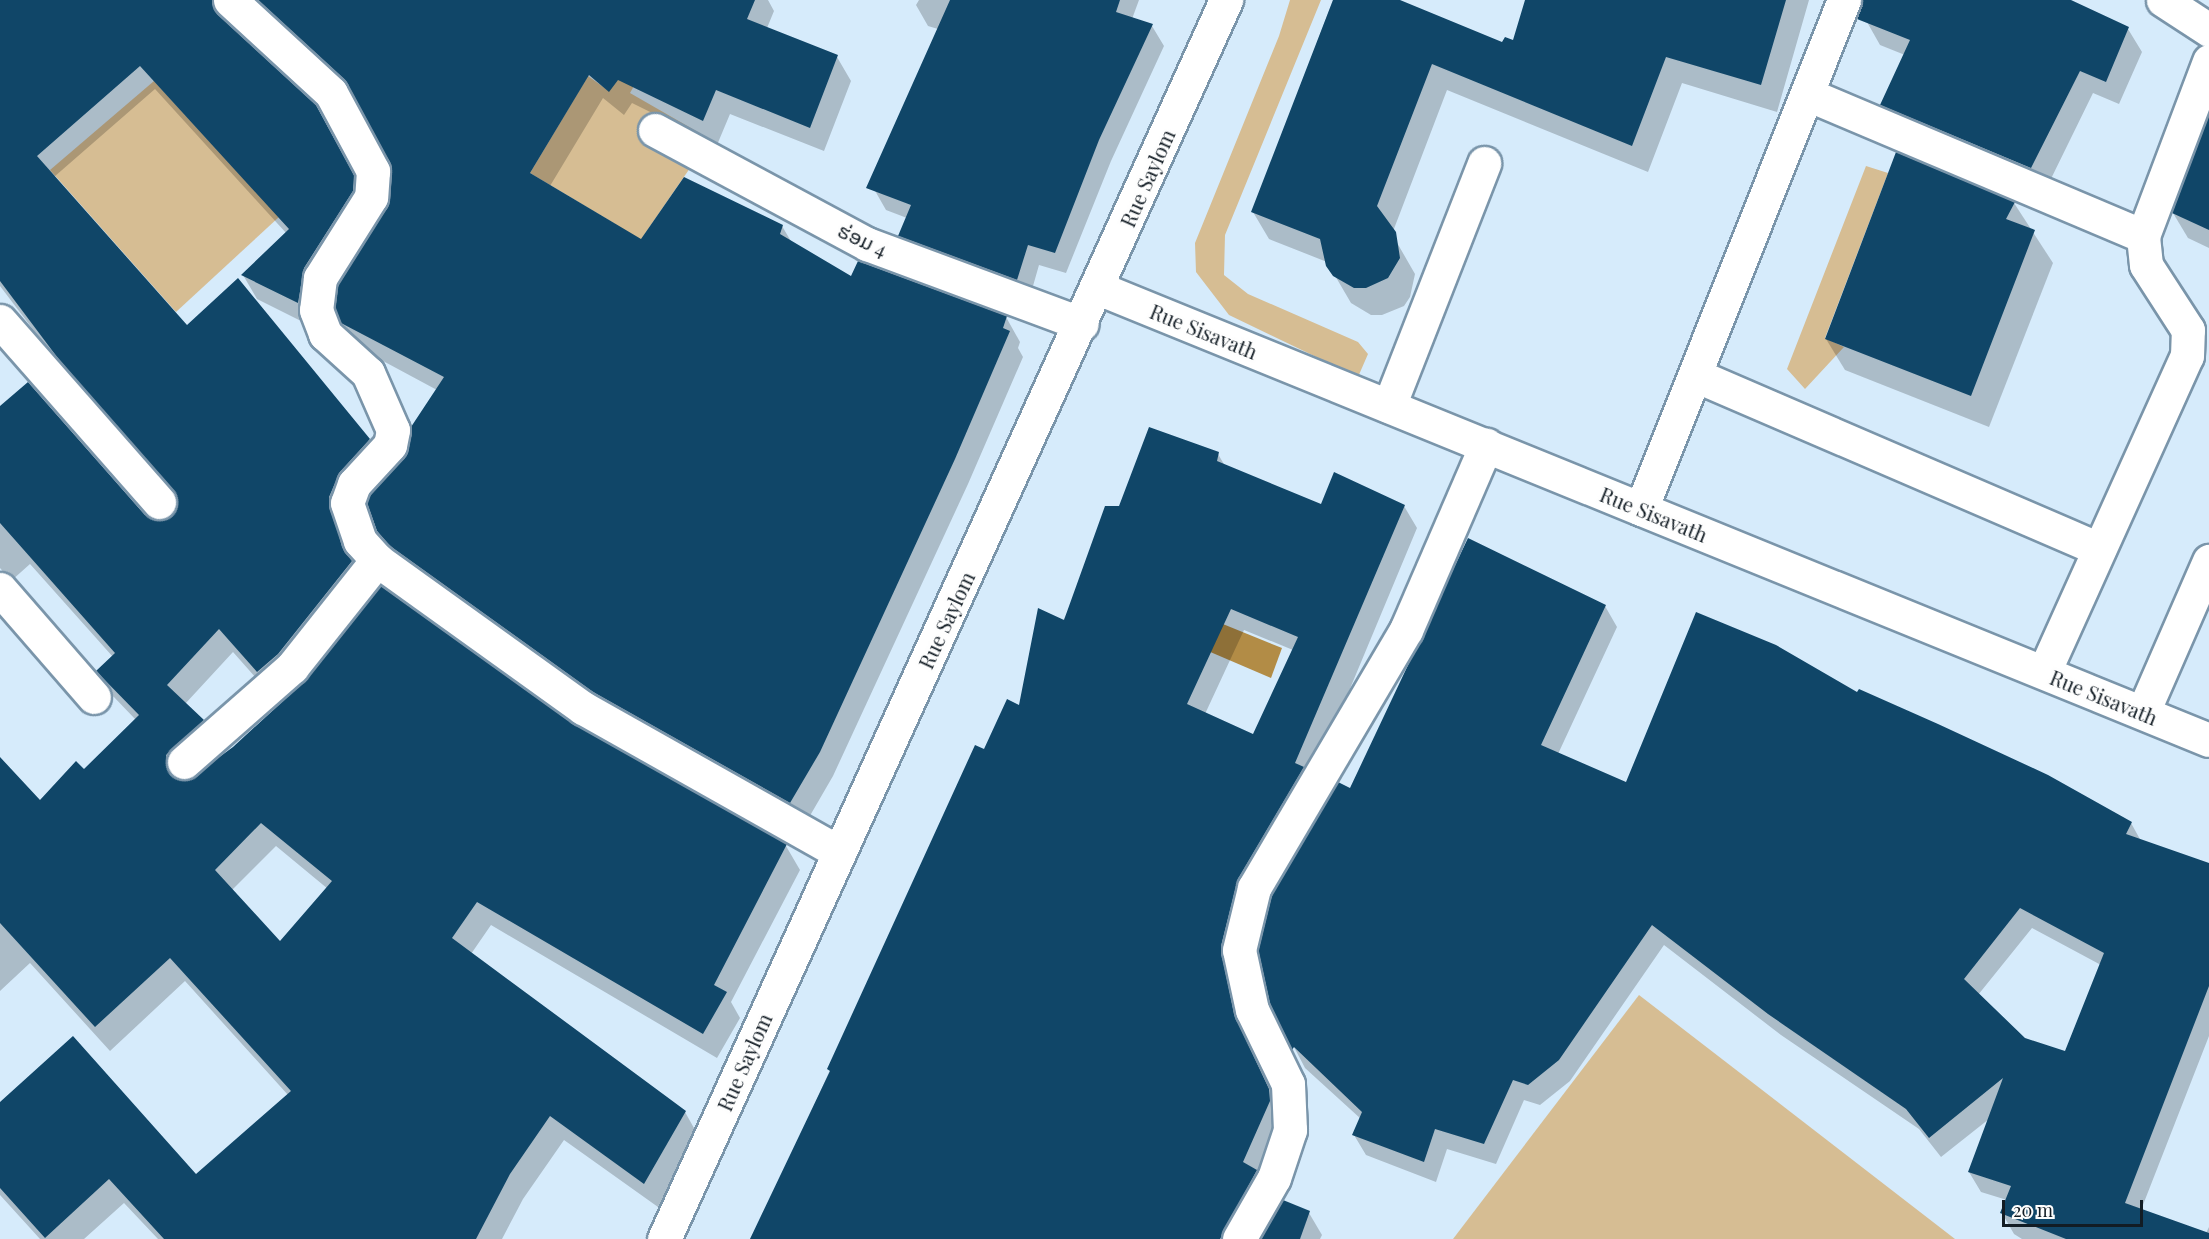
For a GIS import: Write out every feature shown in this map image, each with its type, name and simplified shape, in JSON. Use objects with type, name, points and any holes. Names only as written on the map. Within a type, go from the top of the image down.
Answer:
[{"type":"street","points":[[230,0],[331,93],[373,171],[371,197],[320,278],[316,310],[326,334],[368,373],[393,430],[390,445],[354,484],[347,503],[360,541],[377,560],[583,708],[839,852]]},
{"type":"street","name":"Rue Saylom","points":[[664,1239],[1082,324],[1226,0]]},
{"type":"street","points":[[1641,509],[1844,0]]},
{"type":"street","points":[[2163,0],[2209,30]]},
{"type":"street","points":[[2044,672],[2187,356],[2188,330],[2146,265],[2142,236],[2209,61]]},
{"type":"street","points":[[1807,94],[2142,236]]},
{"type":"street","name":"ຮ່ອມ 4","points":[[654,130],[867,244],[1082,324]]},
{"type":"street","points":[[1389,406],[1484,163]]},
{"type":"street","name":"Rue Sisavath","points":[[1098,288],[2209,740]]},
{"type":"street","points":[[0,321],[159,502]]},
{"type":"street","points":[[1695,375],[2099,549]]},
{"type":"street","points":[[1239,1239],[1274,1178],[1290,1130],[1288,1084],[1252,1010],[1239,950],[1254,888],[1406,630],[1486,445]]},
{"type":"street","points":[[184,762],[292,667],[377,560]]},
{"type":"street","points":[[2143,712],[2209,561]]},
{"type":"street","points":[[0,589],[94,697]]},
{"type":"shaded area","points":[[0,0],[2209,0],[2209,1239],[0,1239]]},
{"type":"shaded area","points":[[674,0],[682,0],[630,93],[710,139],[644,235],[635,294],[615,224],[530,173],[588,76],[609,91]]},
{"type":"shaded area","points":[[1290,0],[1321,0],[1225,235],[1224,275],[1248,294],[1358,342],[1368,354],[1358,377],[1229,315],[1196,272],[1195,243],[1279,36]]},
{"type":"shaded area","points":[[154,81],[279,217],[176,312],[50,170]]},
{"type":"shaded area","points":[[1866,166],[1888,173],[1825,338],[1844,347],[1805,389],[1787,369]]},
{"type":"shaded area","points":[[1213,620],[1282,648],[1271,678],[1201,648]]},
{"type":"shaded area","points":[[1639,995],[1955,1239],[1453,1239]]},
{"type":"building","points":[[0,0],[212,0],[217,14],[316,105],[354,175],[353,191],[304,268],[298,303],[241,275],[289,229],[140,66],[37,156],[187,325],[238,278],[370,439],[340,472],[329,497],[342,547],[352,561],[278,654],[257,672],[219,629],[167,685],[204,720],[166,755],[170,775],[188,780],[233,747],[307,679],[381,586],[572,723],[787,844],[714,985],[727,992],[703,1034],[477,902],[452,938],[686,1111],[644,1184],[550,1116],[510,1174],[476,1239],[164,1239],[109,1179],[45,1238],[0,1188],[0,1102],[73,1036],[196,1174],[291,1091],[170,958],[95,1027],[0,923],[0,757],[40,800],[76,761],[84,769],[139,715],[96,671],[115,653],[0,523],[0,406],[28,382],[145,515],[163,520],[177,509],[177,499],[57,357],[0,281]],"holes":[[[261,823],[332,881],[280,941],[215,870]]]},
{"type":"building","points":[[258,0],[755,0],[747,19],[838,55],[810,128],[716,90],[703,121],[618,80],[609,92],[589,75],[530,173],[641,239],[684,177],[783,225],[780,234],[851,276],[858,261],[1007,316],[1003,328],[1010,331],[955,459],[820,752],[790,803],[593,692],[390,546],[377,531],[367,503],[370,494],[404,457],[411,427],[444,377],[341,323],[335,308],[338,284],[387,207],[390,163],[344,79]]},
{"type":"building","points":[[950,0],[1120,0],[1116,12],[1153,24],[1099,140],[1055,253],[1028,245],[1017,280],[898,236],[911,205],[866,188]]},
{"type":"building","points":[[1333,0],[1400,0],[1502,42],[1505,37],[1513,40],[1525,0],[1786,0],[1761,85],[1666,57],[1632,146],[1432,64],[1377,206],[1396,232],[1400,258],[1388,278],[1366,288],[1354,288],[1333,276],[1326,266],[1320,239],[1251,212]]},
{"type":"building","points":[[1862,0],[2071,0],[2129,27],[2106,82],[2080,71],[2031,168],[1880,105],[1910,40],[1857,19]]},
{"type":"building","points":[[2209,114],[2209,230],[2172,213]]},
{"type":"building","points":[[1896,152],[2015,202],[2006,219],[2035,230],[1971,396],[1825,339]]},
{"type":"building","points":[[1149,427],[1219,452],[1217,461],[1321,504],[1334,472],[1405,505],[1295,763],[1304,767],[1238,879],[1221,946],[1234,1014],[1269,1089],[1270,1101],[1243,1162],[1257,1170],[1220,1239],[750,1239],[830,1071],[827,1069],[975,745],[984,749],[1007,699],[1019,705],[1038,608],[1064,620],[1105,506],[1119,506]],"holes":[[[1231,609],[1298,637],[1253,734],[1187,704]]]},
{"type":"building","points":[[1468,538],[1606,605],[1541,745],[1626,782],[1696,612],[1776,645],[1857,692],[1859,689],[2048,775],[2132,822],[2126,834],[2209,863],[2209,986],[2125,1203],[2209,1233],[2209,1239],[2066,1239],[2000,1213],[2011,1186],[1968,1172],[2003,1078],[1929,1138],[1906,1109],[1768,1014],[1652,925],[1559,1060],[1528,1085],[1513,1080],[1484,1144],[1435,1129],[1424,1162],[1352,1135],[1362,1112],[1294,1047],[1292,1050],[1270,1004],[1258,950],[1272,895],[1338,782],[1350,788]],"holes":[[[2020,908],[2104,953],[2065,1051],[2025,1038],[1964,979]]]},
{"type":"building","points":[[1283,1200],[1310,1211],[1300,1239],[1261,1239]]}]
